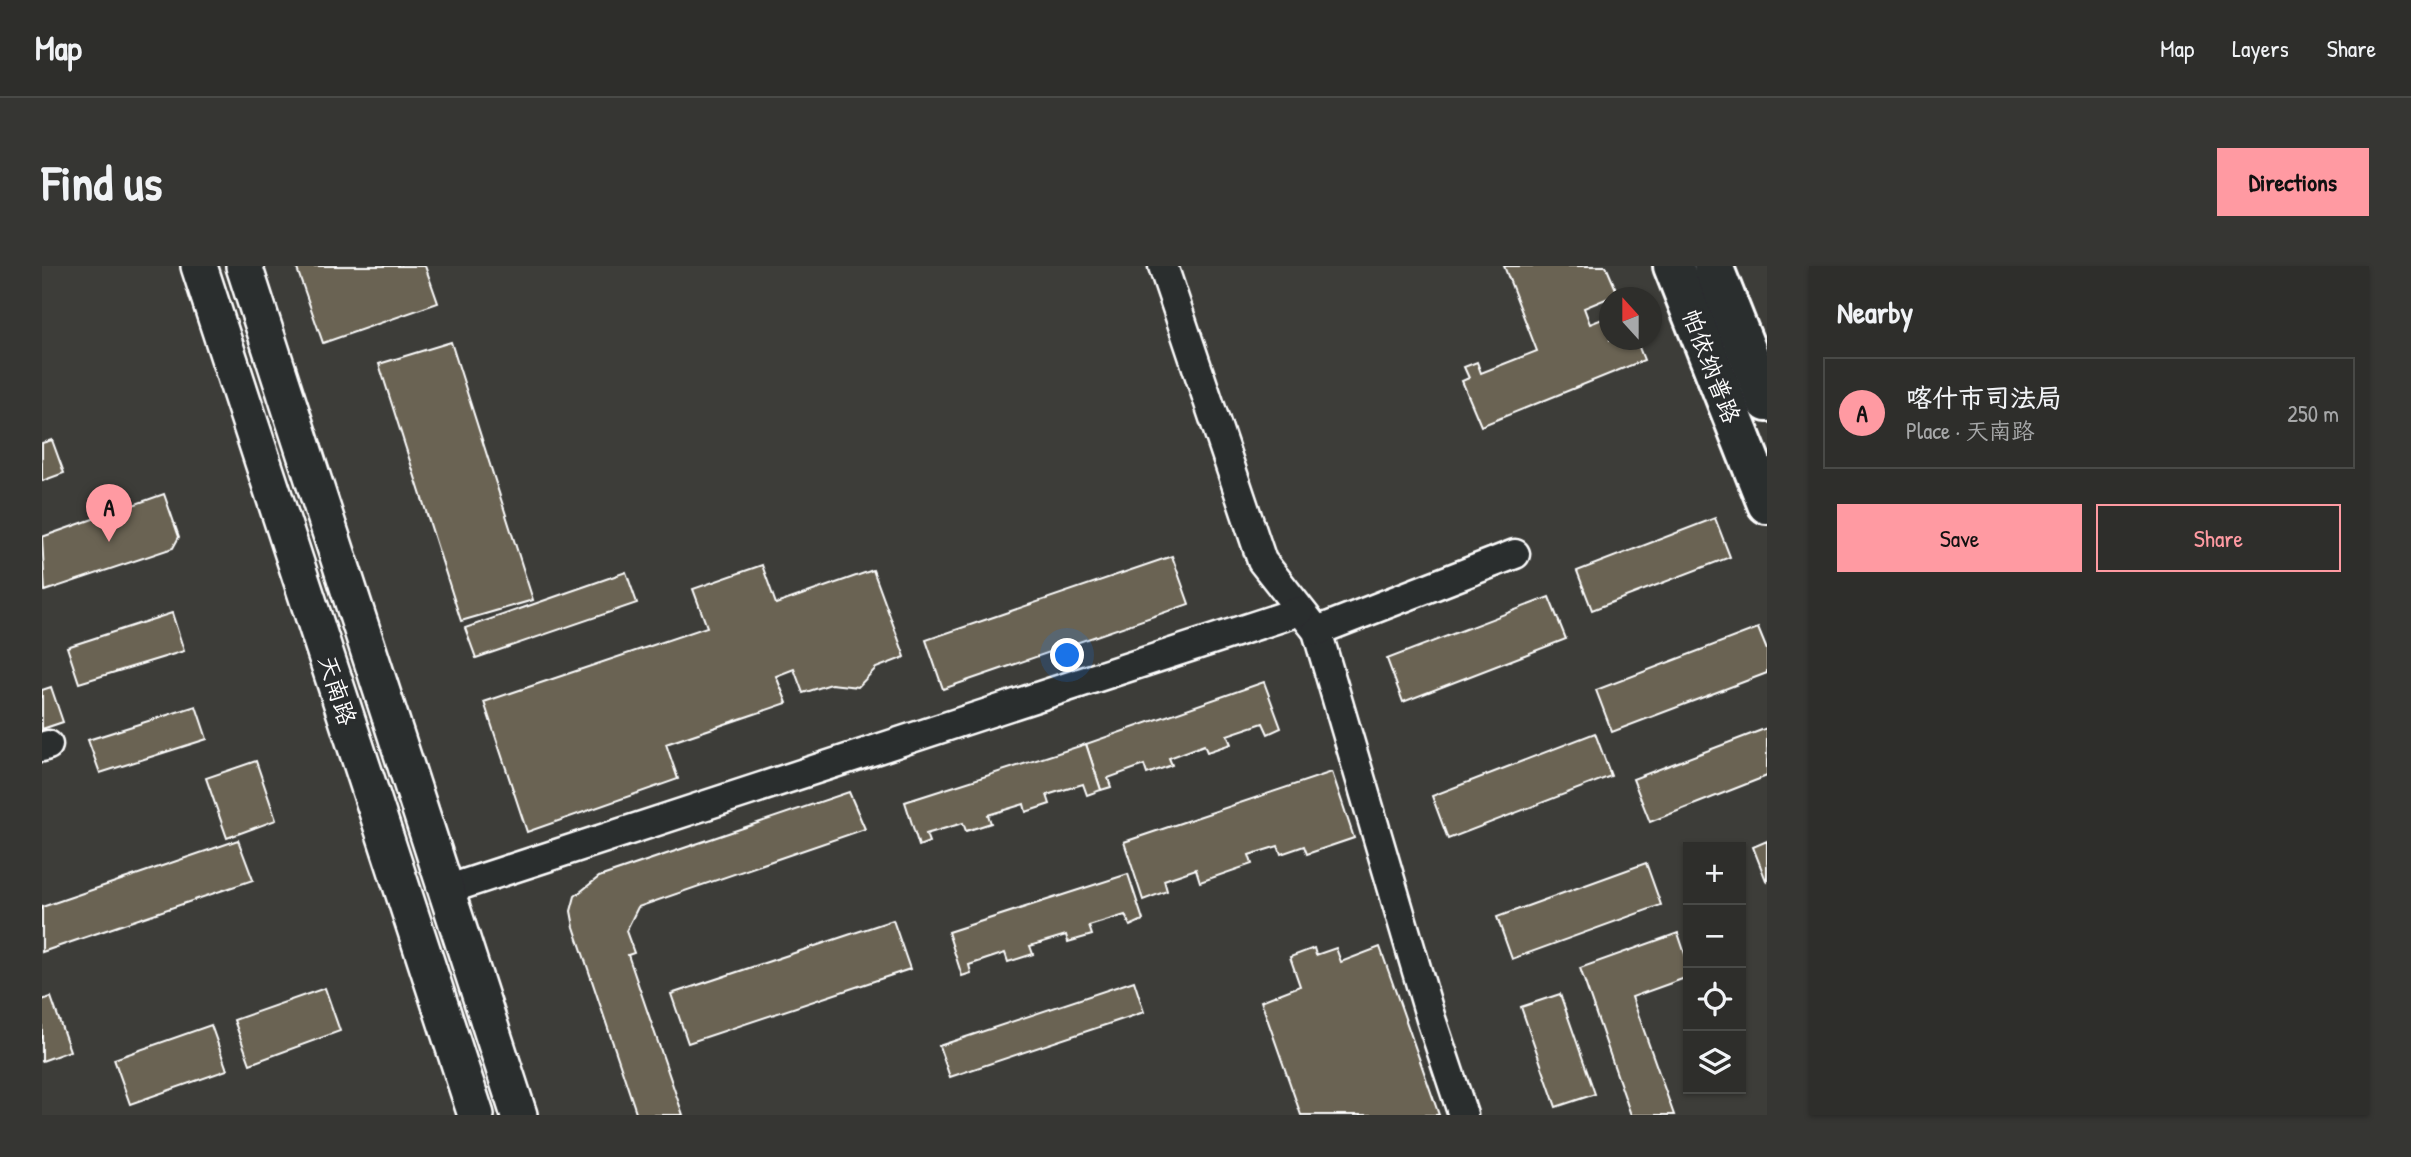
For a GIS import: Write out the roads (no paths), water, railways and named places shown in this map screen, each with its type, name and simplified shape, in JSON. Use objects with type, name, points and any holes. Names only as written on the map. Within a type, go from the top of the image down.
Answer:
[{"type":"main road","name":"帕依纳普路","points":[[1673,266],[1767,504]]},
{"type":"main road","name":"帕依纳普路","points":[[1713,266],[1767,402]]},
{"type":"street","name":"天南路","points":[[199,266],[476,1115]]},
{"type":"street","name":"天南路","points":[[244,266],[519,1115]]},
{"type":"street","points":[[1163,266],[1262,561],[1308,621],[1463,1115]]},
{"type":"street","points":[[446,890],[1515,554]]},
{"type":"place","name":"喀什市司法局","points":[[109,542]]}]
